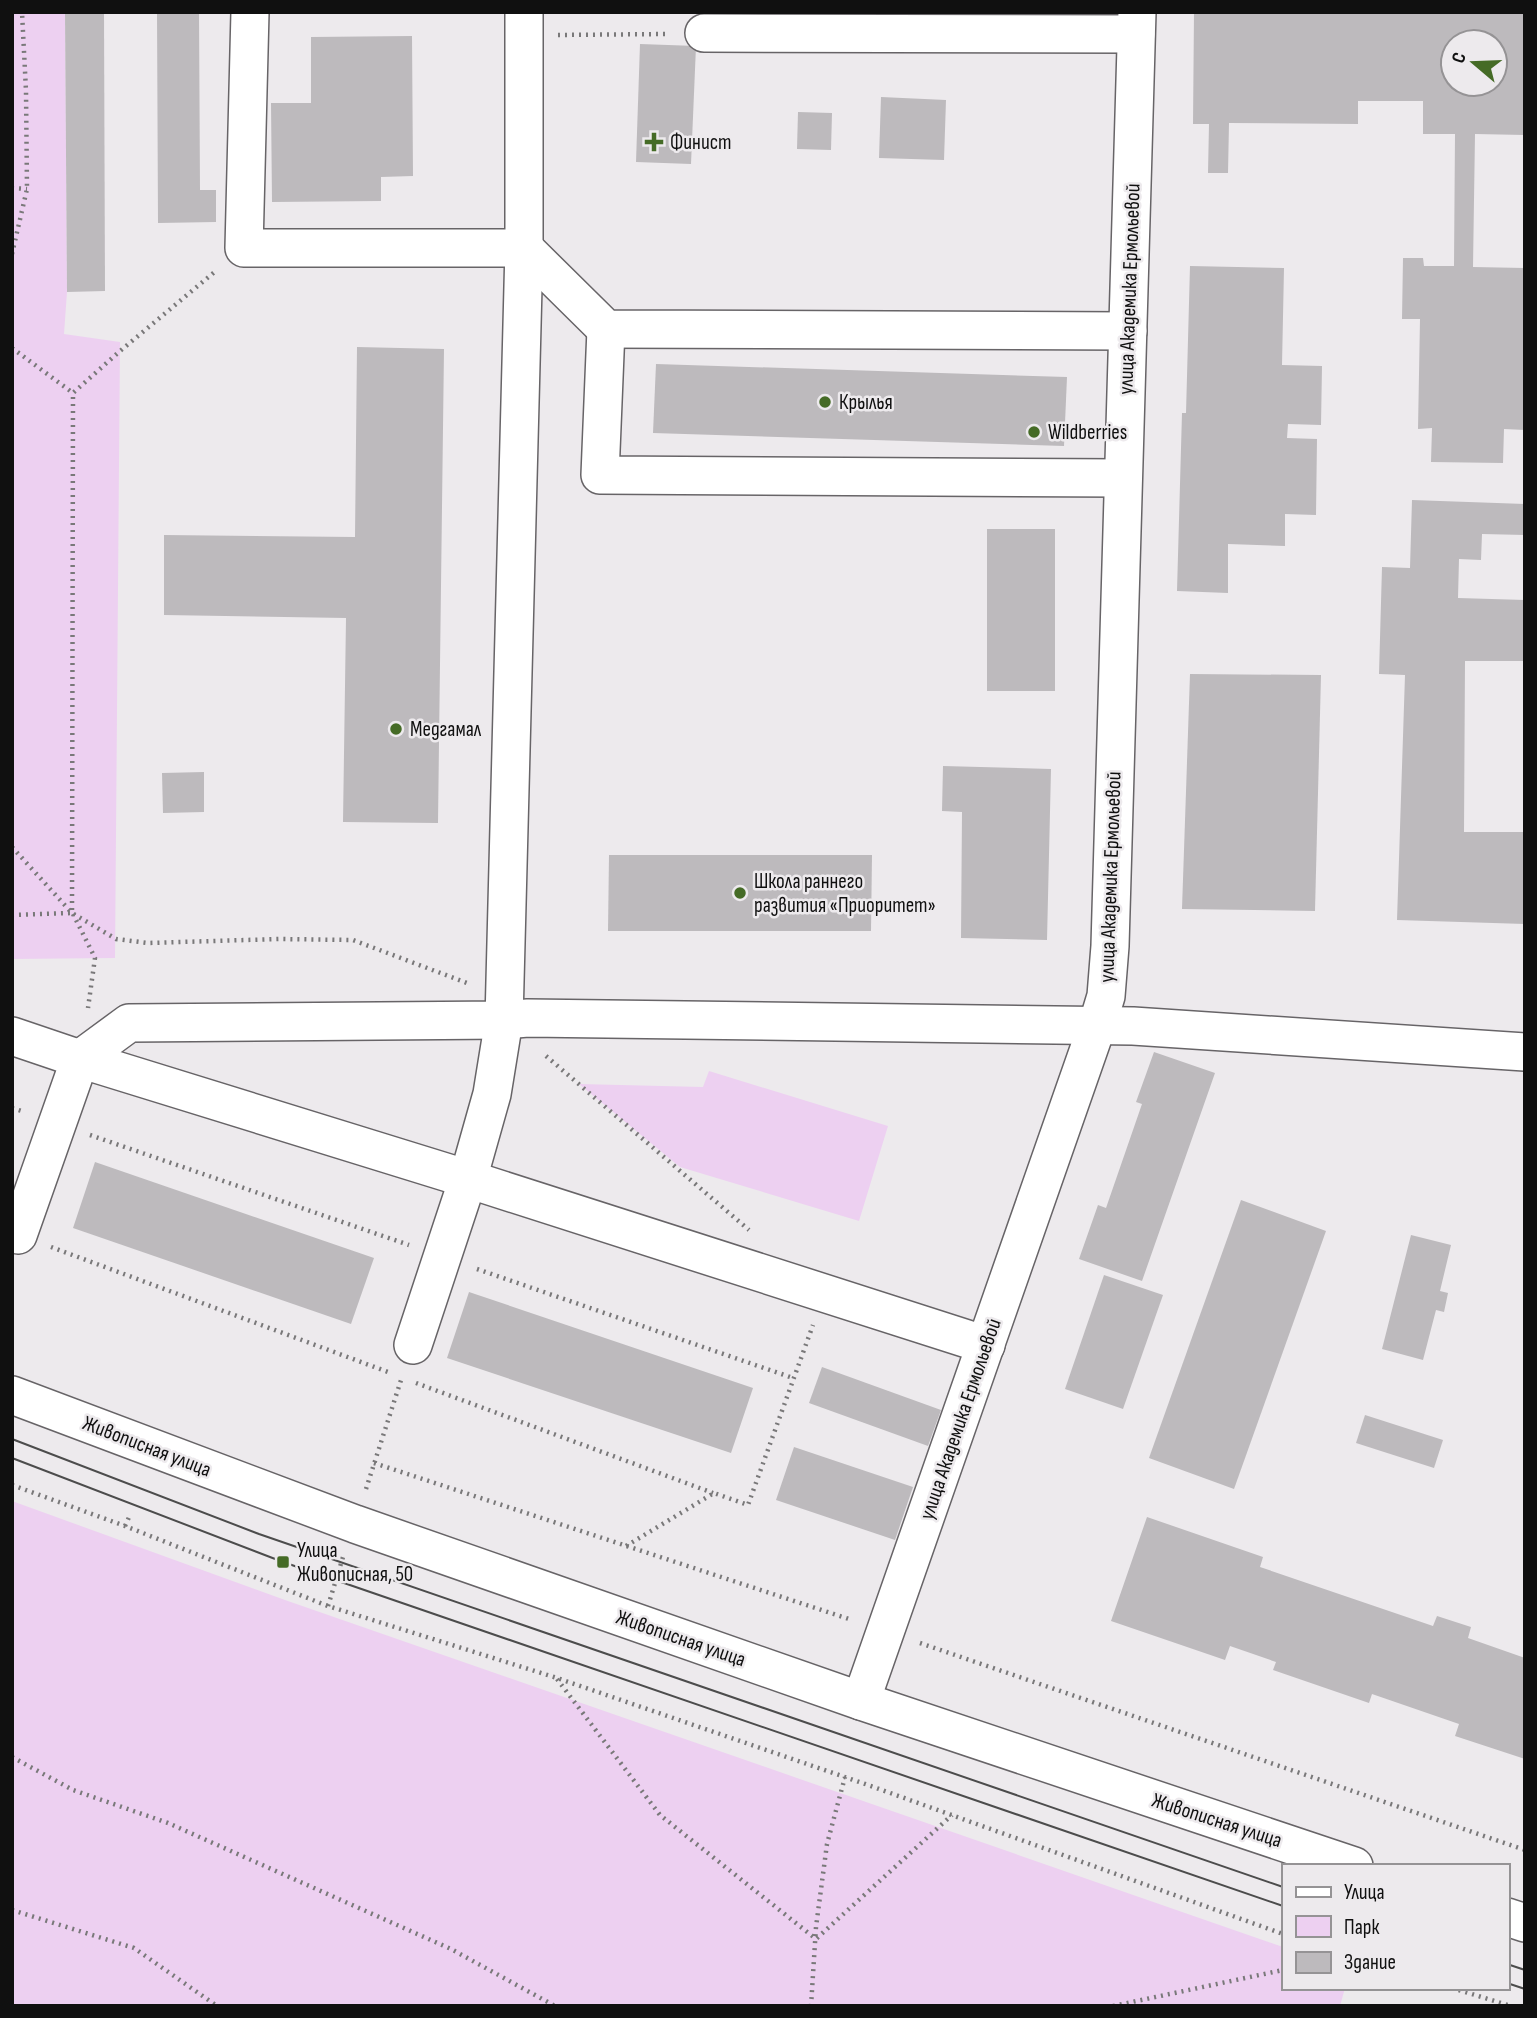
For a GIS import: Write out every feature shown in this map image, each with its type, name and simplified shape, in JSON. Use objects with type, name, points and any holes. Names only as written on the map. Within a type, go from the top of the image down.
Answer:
[{"type":"street","points":[[250,12],[244,248],[524,248],[606,329],[1128,331]]},
{"type":"street","points":[[413,1345],[468,1179],[492,1094],[504,1020],[524,248],[524,12]]},
{"type":"street","points":[[704,33],[1136,23]]},
{"type":"street","name":"улица Академика Ермольевой","points":[[861,1701],[1106,996],[1110,946],[1136,23]]},
{"type":"street","points":[[606,329],[600,475],[1123,478]]},
{"type":"street","points":[[18,1235],[80,1059],[130,1023],[504,1020],[528,1017],[1133,1026],[1525,1052]]},
{"type":"street","points":[[12,1035],[80,1059],[468,1179],[986,1345]]},
{"type":"street","name":"Живописная улица","points":[[12,1395],[355,1524],[861,1701],[1348,1864]]},
{"type":"path","points":[[12,254],[27,189],[22,12]]},
{"type":"path","points":[[554,35],[704,33]]},
{"type":"path","points":[[12,188],[27,189]]},
{"type":"path","points":[[72,913],[73,393],[244,248]]},
{"type":"path","points":[[12,348],[73,393]]},
{"type":"path","points":[[12,847],[72,913],[95,958],[80,1059]]},
{"type":"path","points":[[12,915],[72,913],[116,939],[148,943],[353,940],[465,981],[504,1020],[760,1238]]},
{"type":"path","points":[[12,1108],[793,1378]]},
{"type":"path","points":[[18,1235],[389,1373]]},
{"type":"path","points":[[415,1382],[748,1505],[807,1343]]},
{"type":"path","points":[[328,1606],[413,1345]]},
{"type":"path","points":[[374,1463],[884,1630],[1525,1850]]},
{"type":"path","points":[[12,1485],[125,1525],[328,1606],[557,1678],[845,1777],[1282,1934]]},
{"type":"path","points":[[626,1546],[714,1493]]},
{"type":"path","points":[[125,1525],[130,1515]]},
{"type":"path","points":[[557,1678],[660,1815],[816,1940]]},
{"type":"path","points":[[12,1757],[73,1790],[168,1823],[452,1949],[555,2006]]},
{"type":"path","points":[[811,2006],[816,1927],[827,1844],[845,1777]]},
{"type":"path","points":[[816,1940],[952,1815]]},
{"type":"path","points":[[12,1910],[134,1948],[217,2006]]},
{"type":"path","points":[[1114,2006],[1282,1970]]},
{"type":"path","points":[[1459,1990],[1511,2006]]},
{"type":"green space","points":[[12,12],[65,12],[67,292],[64,334],[120,342],[115,958],[12,959]]},
{"type":"green space","points":[[709,1071],[888,1126],[859,1221],[680,1167],[579,1084],[703,1087]]},
{"type":"green space","points":[[12,1501],[285,1600],[1282,1947],[1282,1990],[1344,1990],[1340,2006],[12,2006]]},
{"type":"building","points":[[65,12],[104,12],[105,291],[67,292]]},
{"type":"building","points":[[157,12],[199,12],[200,190],[216,190],[216,222],[158,223]]},
{"type":"building","points":[[1194,12],[1525,12],[1525,135],[1475,134],[1473,267],[1525,268],[1525,430],[1504,429],[1503,463],[1431,462],[1432,428],[1418,429],[1420,319],[1402,319],[1403,258],[1423,258],[1424,266],[1454,266],[1455,134],[1423,134],[1423,101],[1358,101],[1358,124],[1229,123],[1228,173],[1208,173],[1209,124],[1193,124]]},
{"type":"building","points":[[412,36],[413,176],[381,177],[381,201],[272,202],[271,103],[311,103],[311,37]]},
{"type":"building","points":[[640,44],[696,46],[691,164],[636,162]]},
{"type":"building","points":[[881,97],[946,100],[944,160],[879,158]]},
{"type":"building","points":[[798,112],[832,113],[831,150],[797,149]]},
{"type":"building","points":[[1190,266],[1284,268],[1282,365],[1322,366],[1321,425],[1288,424],[1287,438],[1317,439],[1316,515],[1285,514],[1285,546],[1228,544],[1228,593],[1177,591],[1182,413],[1186,413]]},
{"type":"building","points":[[357,347],[444,349],[438,823],[343,822],[346,618],[164,615],[164,535],[355,537]]},
{"type":"building","points":[[656,364],[1067,377],[1064,446],[653,433]]},
{"type":"building","points":[[1412,500],[1525,504],[1525,535],[1482,534],[1481,560],[1459,559],[1458,598],[1525,600],[1525,661],[1465,661],[1464,832],[1525,832],[1525,924],[1397,920],[1405,675],[1379,674],[1382,567],[1410,568]]},
{"type":"building","points":[[987,529],[1055,529],[1055,691],[987,691]]},
{"type":"building","points":[[1190,674],[1321,675],[1315,911],[1182,909]]},
{"type":"building","points":[[943,766],[1051,769],[1047,940],[961,938],[962,812],[942,811]]},
{"type":"building","points":[[204,772],[204,812],[163,813],[162,773]]},
{"type":"building","name":"Школа раннего развития «Приоритет»","points":[[609,855],[872,855],[871,931],[608,931]]},
{"type":"building","points":[[1154,1052],[1215,1073],[1142,1281],[1079,1259],[1098,1205],[1106,1208],[1142,1104],[1136,1102]]},
{"type":"building","points":[[95,1162],[374,1258],[351,1324],[73,1228]]},
{"type":"building","points":[[1241,1200],[1326,1231],[1234,1489],[1149,1458]]},
{"type":"building","points":[[1411,1235],[1451,1245],[1440,1291],[1448,1293],[1444,1312],[1436,1310],[1423,1360],[1382,1349]]},
{"type":"building","points":[[1104,1275],[1163,1295],[1123,1409],[1065,1389]]},
{"type":"building","points":[[469,1292],[753,1388],[731,1453],[447,1358]]},
{"type":"building","points":[[822,1367],[941,1410],[928,1446],[809,1403]]},
{"type":"building","points":[[1365,1415],[1443,1440],[1434,1468],[1356,1443]]},
{"type":"building","points":[[794,1447],[913,1487],[895,1540],[776,1500]]},
{"type":"building","points":[[1147,1517],[1263,1557],[1260,1567],[1433,1626],[1437,1616],[1471,1627],[1468,1638],[1525,1658],[1525,1759],[1455,1736],[1459,1724],[1372,1694],[1369,1703],[1273,1670],[1276,1662],[1230,1646],[1225,1660],[1111,1621]]},
{"type":"tram line","points":[[12,1439],[259,1534],[1282,1887]]},
{"type":"tram line","points":[[12,1458],[283,1562],[1282,1906]]},
{"type":"tram line","points":[[1509,1965],[1525,1970]]},
{"type":"tram line","points":[[1509,1984],[1525,1989]]},
{"type":"place","name":"Финист","points":[[654,142]]},
{"type":"place","name":"Крылья","points":[[825,402]]},
{"type":"place","name":"Wildberries","points":[[1034,432]]},
{"type":"place","name":"Медгамал","points":[[396,729]]},
{"type":"place","name":"Школа раннего развития «Приоритет»","points":[[740,893]]},
{"type":"place","name":"Улица Живописная, 50","points":[[283,1562]]}]
